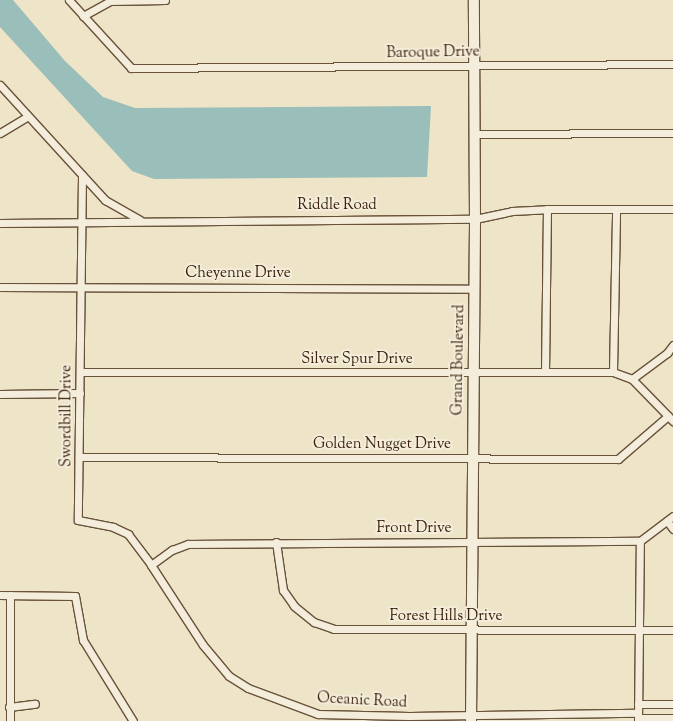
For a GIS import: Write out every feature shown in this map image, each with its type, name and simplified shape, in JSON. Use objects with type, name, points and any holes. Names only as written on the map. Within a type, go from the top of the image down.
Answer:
[{"type":"street","name":"Baroque Drive","points":[[68,0],[131,68],[193,69],[673,64]]},
{"type":"street","points":[[83,16],[110,1],[165,0]]},
{"type":"street","name":"Grand Boulevard","points":[[471,718],[473,630],[473,373],[476,218],[476,66],[474,0]]},
{"type":"street","points":[[0,85],[27,117],[105,200],[140,221]]},
{"type":"street","points":[[0,133],[27,117]]},
{"type":"street","points":[[476,134],[673,134]]},
{"type":"street","name":"Swordbill Drive","points":[[82,175],[80,221],[80,457],[78,520],[113,527],[128,534],[151,564]]},
{"type":"street","points":[[545,372],[547,209]]},
{"type":"street","name":"Riddle Road","points":[[0,223],[476,218],[512,211],[547,209],[673,209]]},
{"type":"street","points":[[613,372],[616,209]]},
{"type":"street","name":"Cheyenne Drive","points":[[0,287],[475,288]]},
{"type":"street","points":[[671,419],[632,379],[667,353],[673,345]]},
{"type":"street","name":"Silver Spur Drive","points":[[80,372],[613,372],[632,379]]},
{"type":"street","points":[[0,394],[80,393]]},
{"type":"street","name":"Golden Nugget Drive","points":[[80,457],[618,459],[671,419]]},
{"type":"street","points":[[638,718],[640,541],[670,519],[673,529]]},
{"type":"street","name":"Front Drive","points":[[151,564],[172,550],[188,544],[276,542],[640,541]]},
{"type":"street","name":"Forest Hills Drive","points":[[276,542],[283,590],[294,606],[314,622],[334,629],[673,630]]},
{"type":"street","name":"Oceanic Road","points":[[151,564],[203,645],[229,676],[248,688],[318,714],[471,718],[673,718]]},
{"type":"street","points":[[0,595],[72,595],[78,599],[82,640],[134,721]]},
{"type":"street","points":[[10,595],[10,721]]},
{"type":"street","points":[[9,707],[35,704]]},
{"type":"street","points":[[638,704],[673,704]]},
{"type":"water","points":[[0,0],[13,0],[65,61],[103,97],[135,108],[431,106],[427,177],[154,179],[132,171],[0,27]]}]
